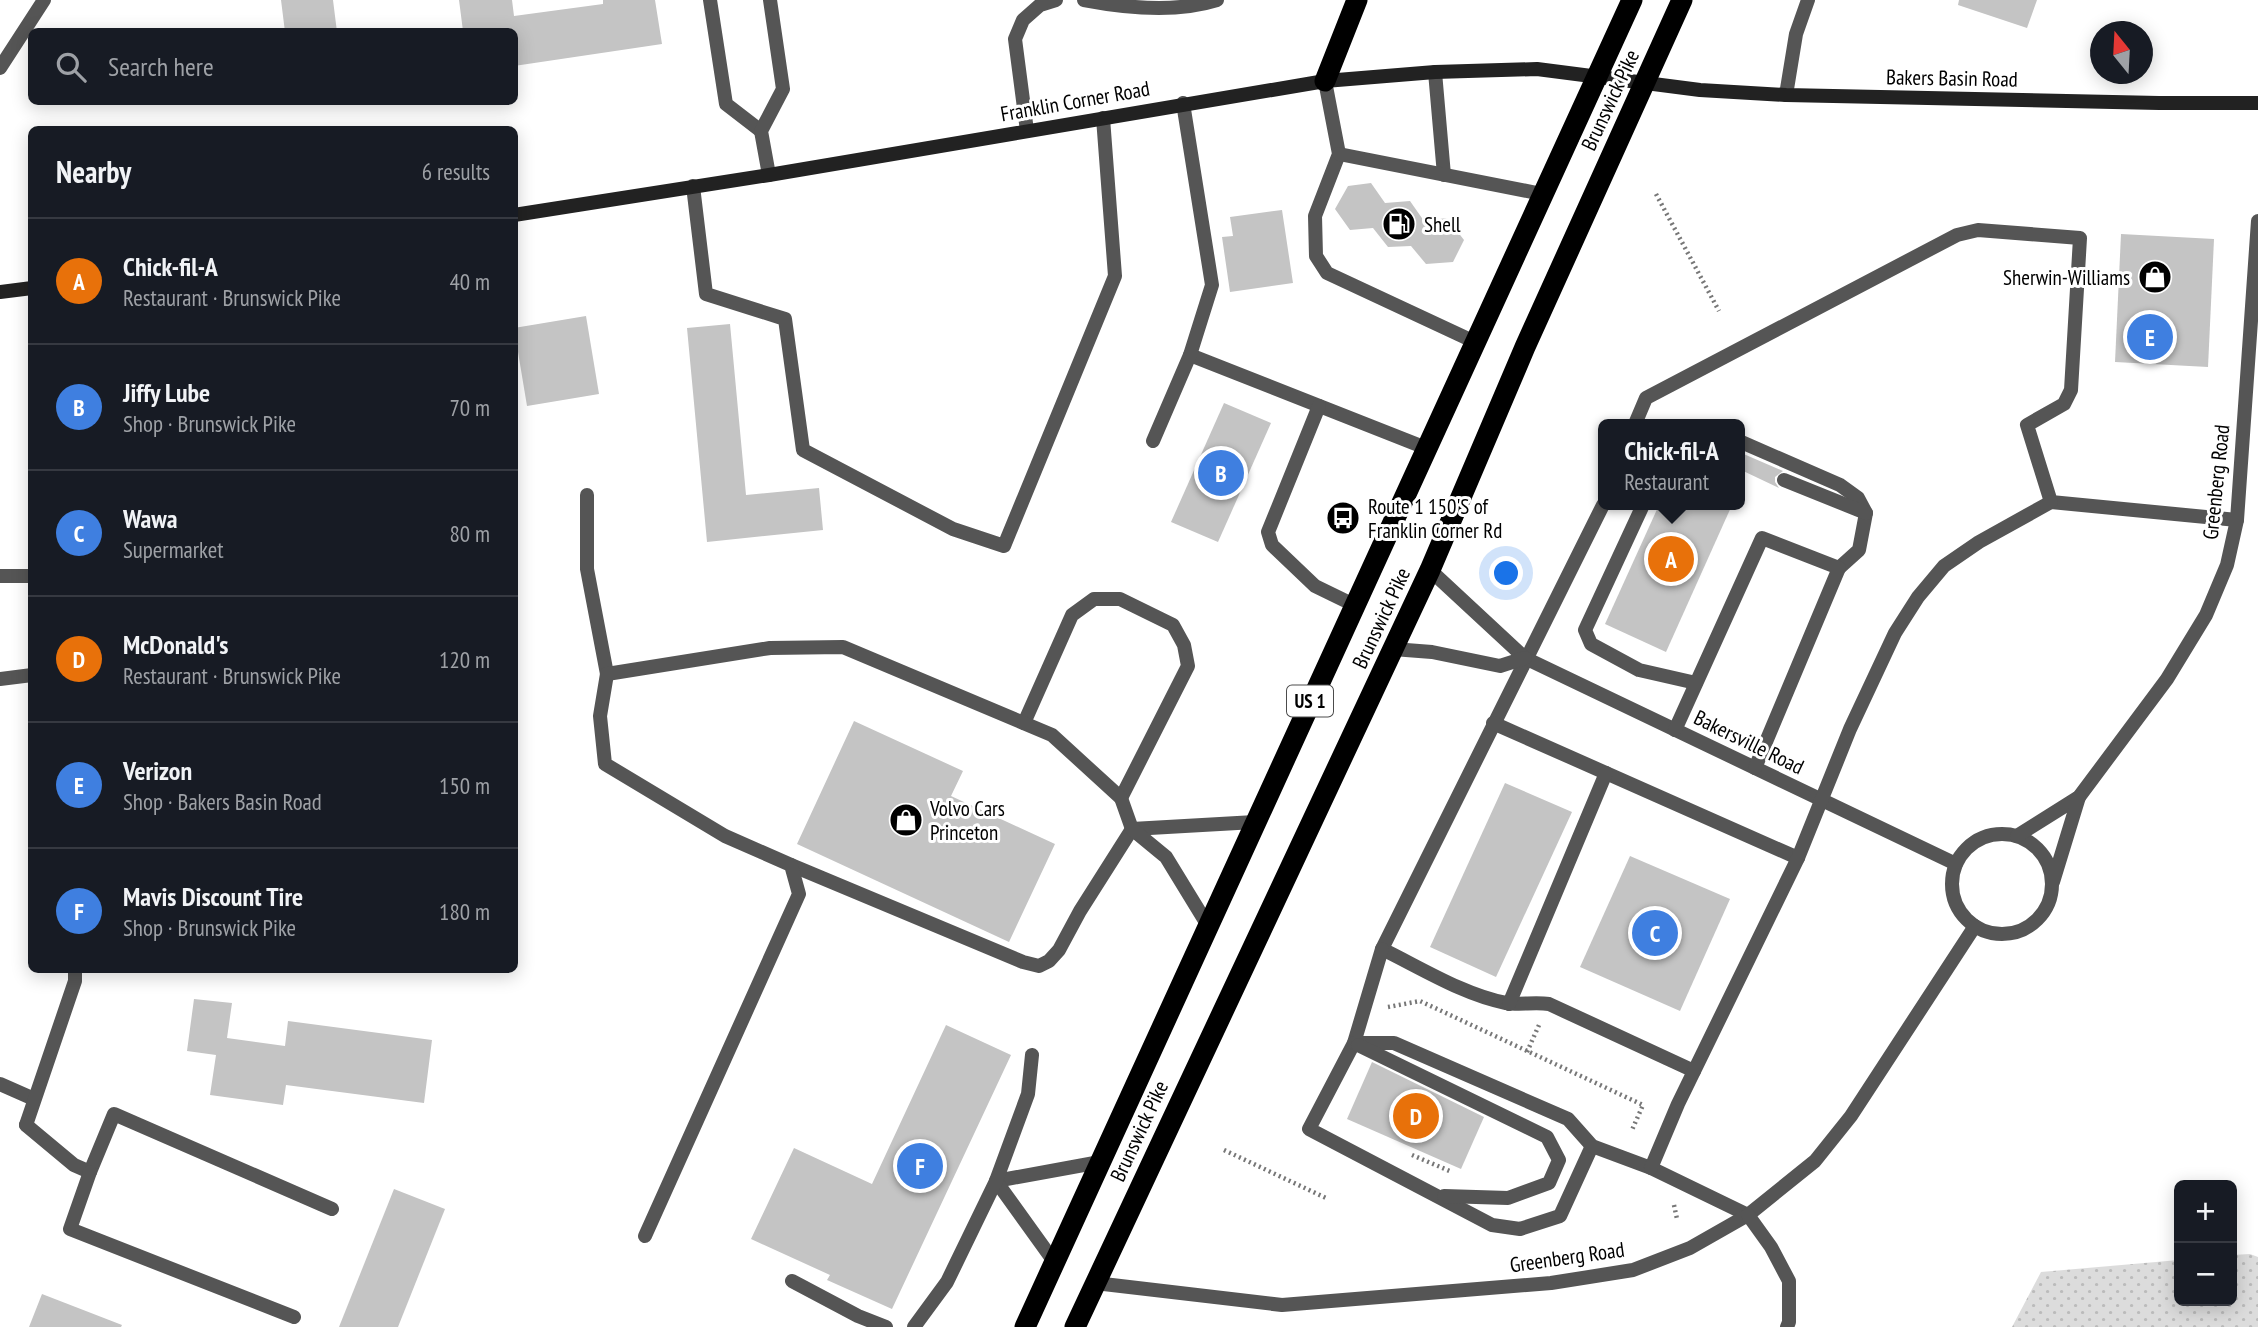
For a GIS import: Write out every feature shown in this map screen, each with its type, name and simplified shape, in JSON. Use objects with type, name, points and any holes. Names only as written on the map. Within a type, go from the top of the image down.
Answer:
[{"type":"highway","points":[[1325,81],[1357,0]]},
{"type":"highway","name":"Brunswick Pike","points":[[1025,1327],[1632,0]]},
{"type":"highway","name":"Brunswick Pike","points":[[1075,1327],[1430,570],[1531,335],[1682,0]]},
{"type":"main road","name":"Franklin Corner Road","points":[[518,214],[1325,81],[1435,72],[1537,69],[1646,83]]},
{"type":"main road","name":"Bakers Basin Road","points":[[1646,83],[1700,90],[1786,95],[2258,103]]},
{"type":"main road","points":[[0,292],[28,288]]},
{"type":"street","points":[[0,68],[44,0]]},
{"type":"street","points":[[710,0],[726,104],[761,131]]},
{"type":"street","points":[[769,175],[761,131],[783,89],[770,0]]},
{"type":"street","points":[[1027,131],[1015,39],[1023,20],[1040,5],[1056,0]]},
{"type":"street","points":[[1084,0],[1118,6],[1197,6],[1217,0]]},
{"type":"street","points":[[1786,95],[1796,34],[1808,0]]},
{"type":"street","points":[[1435,72],[1444,175]]},
{"type":"street","points":[[1325,81],[1339,154],[1315,216],[1316,256],[1327,274],[1475,342]]},
{"type":"street","points":[[1153,441],[1191,355],[1212,285],[1183,103]]},
{"type":"street","points":[[693,186],[706,294],[785,319],[803,450],[953,529],[1004,546],[1115,275],[1103,118]]},
{"type":"street","points":[[1339,154],[1542,194]]},
{"type":"street","name":"Greenberg Road","points":[[1956,864],[1975,842],[1988,836],[2017,836],[2079,797],[2166,679],[2206,615],[2227,565],[2237,520],[2258,221]]},
{"type":"street","points":[[1637,419],[1646,398],[1957,235],[1978,230],[2080,238],[2071,390],[2064,404],[2026,425],[2050,502]]},
{"type":"street","points":[[1191,355],[1426,448]]},
{"type":"street","points":[[1319,406],[1268,531],[1272,545],[1315,586],[1354,605]]},
{"type":"street","points":[[1745,444],[1840,485],[1858,498],[1866,513],[1859,550],[1839,568],[1755,768]]},
{"type":"street","points":[[1784,480],[1866,513]]},
{"type":"street","points":[[587,495],[587,569],[607,674],[600,716],[605,764],[725,836],[1023,962],[1039,966],[1049,961],[1059,950],[1080,911],[1132,830]]},
{"type":"street","points":[[1651,1168],[1678,1104],[1798,858],[1850,729],[1895,633],[1918,597],[1944,566],[1979,542],[2050,502],[2237,520]]},
{"type":"street","points":[[1592,1146],[1560,1216],[1520,1228],[1492,1225],[1309,1129],[1354,1043],[1382,948],[1600,510]]},
{"type":"street","points":[[1641,510],[1585,630],[1591,643],[1639,670],[1696,684]]},
{"type":"street","points":[[1675,730],[1762,538],[1839,568]]},
{"type":"street","name":"Bakersville Road","points":[[1430,570],[1525,659],[1956,864]]},
{"type":"street","points":[[0,576],[28,576]]},
{"type":"street","points":[[1024,723],[1072,615],[1094,600],[1119,599],[1173,625],[1184,645],[1188,666],[1121,798]]},
{"type":"street","points":[[607,674],[770,648],[844,648],[1052,735],[1121,798],[1132,830],[1166,856],[1208,924]]},
{"type":"street","points":[[1393,649],[1433,652],[1500,666],[1525,659]]},
{"type":"street","points":[[0,680],[28,676]]},
{"type":"street","points":[[1493,723],[1798,858]]},
{"type":"street","points":[[1509,1004],[1606,773]]},
{"type":"street","points":[[1956,864],[1952,892],[1965,917],[1975,926],[1991,933],[2008,934],[2025,928],[2038,918],[2048,904],[2079,797]]},
{"type":"street","points":[[1132,830],[1255,822]]},
{"type":"street","points":[[2017,836],[2031,842],[2043,855],[2050,870],[2052,887]]},
{"type":"street","points":[[645,1236],[799,894],[791,864]]},
{"type":"street","name":"Greenberg Road","points":[[1095,1283],[1282,1305],[1551,1283],[1633,1270],[1690,1248],[1748,1214],[1815,1161],[1851,1116],[1975,926]]},
{"type":"street","points":[[1382,948],[1478,996],[1509,1004],[1549,1004],[1694,1071]]},
{"type":"street","points":[[75,973],[75,981],[26,1125],[74,1165],[90,1172]]},
{"type":"street","points":[[1354,1043],[1394,1043],[1568,1118],[1592,1146],[1651,1168],[1748,1214],[1789,1281],[1787,1327]]},
{"type":"street","points":[[1354,1043],[1547,1137],[1559,1160],[1549,1183],[1508,1198],[1437,1196]]},
{"type":"street","points":[[914,1327],[947,1282],[996,1181],[1028,1094],[1032,1055]]},
{"type":"street","points":[[0,1084],[34,1100]]},
{"type":"street","points":[[294,1317],[70,1229],[90,1172],[114,1114],[332,1209]]},
{"type":"street","points":[[996,1181],[1100,1162]]},
{"type":"street","points":[[996,1181],[1055,1263]]},
{"type":"street","points":[[792,1281],[858,1316],[886,1327]]},
{"type":"path","points":[[1657,194],[1719,311]]},
{"type":"path","points":[[1387,1007],[1420,1001],[1643,1105],[1632,1130]]},
{"type":"path","points":[[1527,1052],[1541,1021]]},
{"type":"path","points":[[1224,1150],[1326,1198]]},
{"type":"path","points":[[1404,1151],[1463,1177]]},
{"type":"shaded area","points":[[2250,1254],[2258,1257],[2258,1327],[2012,1327],[2041,1272],[2174,1260],[2174,1306],[2237,1306],[2237,1255]]},
{"type":"building","points":[[281,0],[333,0],[336,28],[284,28]]},
{"type":"building","points":[[459,0],[512,0],[514,16],[603,4],[603,0],[655,0],[662,44],[518,65],[518,28],[463,28]]},
{"type":"building","points":[[1959,0],[2037,0],[2027,28],[1958,5]]},
{"type":"building","name":"Shell","points":[[1371,183],[1385,203],[1410,201],[1424,221],[1447,218],[1464,240],[1453,262],[1426,264],[1411,246],[1388,247],[1373,228],[1350,230],[1335,209],[1348,186]]},
{"type":"building","points":[[1282,210],[1293,283],[1230,292],[1222,237],[1233,236],[1230,217]]},
{"type":"building","points":[[2121,234],[2214,239],[2208,367],[2115,362]]},
{"type":"building","points":[[586,316],[599,394],[527,406],[518,352],[518,327]]},
{"type":"building","points":[[730,324],[746,495],[819,488],[823,530],[707,542],[687,328]]},
{"type":"building","points":[[1224,403],[1271,423],[1218,542],[1171,522]]},
{"type":"building","points":[[1745,455],[1783,471],[1775,477],[1779,488],[1745,472]]},
{"type":"building","points":[[1657,510],[1730,510],[1666,652],[1605,624]]},
{"type":"building","name":"Volvo Cars Princeton","points":[[854,721],[963,771],[951,796],[1055,844],[1009,942],[797,844]]},
{"type":"building","points":[[1505,783],[1572,812],[1496,977],[1430,947]]},
{"type":"building","points":[[1630,856],[1730,899],[1680,1011],[1580,967]]},
{"type":"building","points":[[194,999],[232,1003],[227,1038],[285,1046],[288,1021],[432,1040],[424,1103],[286,1085],[283,1105],[210,1095],[216,1055],[187,1051]]},
{"type":"building","points":[[946,1025],[1011,1055],[892,1309],[827,1280],[830,1275],[751,1239],[794,1148],[872,1184]]},
{"type":"building","points":[[1372,1062],[1484,1117],[1461,1169],[1347,1119]]},
{"type":"building","points":[[394,1189],[445,1209],[398,1327],[339,1327]]},
{"type":"building","points":[[42,1294],[122,1325],[29,1327]]},
{"type":"place","name":"Shell","points":[[1399,224]]},
{"type":"place","name":"Sherwin-Williams","points":[[2155,277]]},
{"type":"place","name":"Verizon","points":[[2150,337]]},
{"type":"place","name":"Jiffy Lube","points":[[1221,473]]},
{"type":"place","name":"Route 1 150'S of Franklin Corner Rd","points":[[1343,518]]},
{"type":"place","name":"Chick-fil-A","points":[[1671,559]]},
{"type":"place","name":"Volvo Cars Princeton","points":[[906,820]]},
{"type":"place","name":"Wawa","points":[[1655,933]]},
{"type":"place","name":"McDonald's","points":[[1416,1116]]},
{"type":"place","name":"Mavis Discount Tire","points":[[920,1166]]}]
